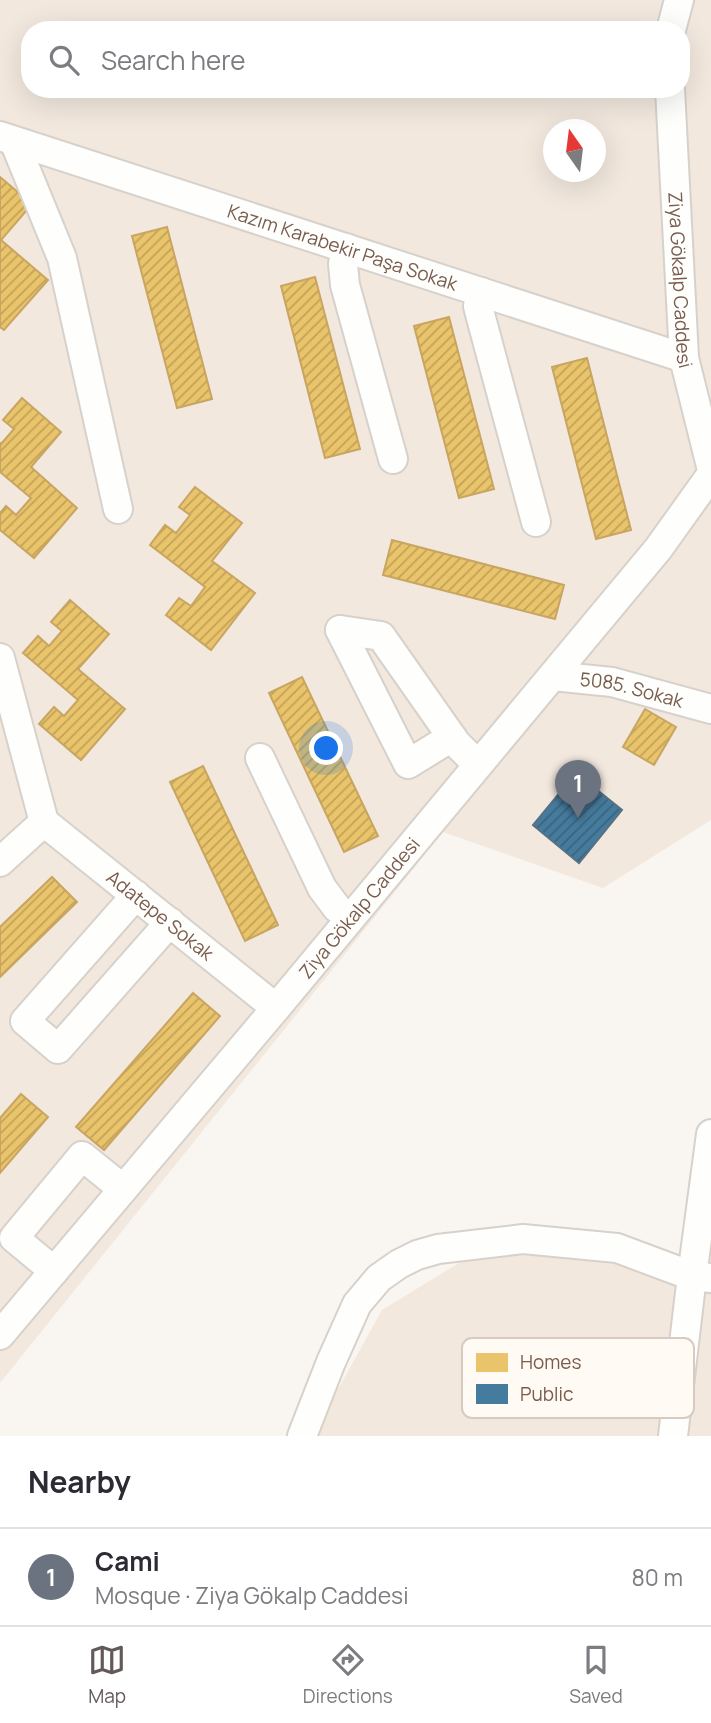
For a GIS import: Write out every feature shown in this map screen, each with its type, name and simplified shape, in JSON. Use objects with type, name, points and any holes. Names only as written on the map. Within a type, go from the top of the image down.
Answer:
[{"type":"street","points":[[673,21],[679,0]]},
{"type":"street","name":"Ziya Gökalp Caddesi","points":[[670,98],[684,358],[711,466]]},
{"type":"street","points":[[7,139],[62,258],[118,509]]},
{"type":"street","name":"Kazım Karabekir Paşa Sokak","points":[[7,139],[684,358]]},
{"type":"street","points":[[346,248],[343,264],[345,285],[393,459]]},
{"type":"street","points":[[481,292],[480,314],[536,522]]},
{"type":"street","name":"Ziya Gökalp Caddesi","points":[[0,1335],[658,549],[711,475]]},
{"type":"street","points":[[452,737],[408,764],[340,630],[381,636],[452,737],[460,749],[477,764]]},
{"type":"street","points":[[0,658],[44,822],[0,862]]},
{"type":"street","name":"5085. Sokak","points":[[552,676],[612,682],[711,709]]},
{"type":"street","points":[[260,758],[322,888],[337,908],[351,918]]},
{"type":"street","name":"Adatepe Sokak","points":[[44,822],[276,1007]]},
{"type":"street","points":[[136,895],[25,1021],[58,1049],[170,922]]},
{"type":"street","points":[[690,1338],[701,1277],[711,1134]]},
{"type":"street","points":[[54,1271],[14,1238],[82,1156],[123,1189]]},
{"type":"street","points":[[302,1436],[357,1304],[379,1279],[417,1255],[438,1249],[523,1239],[617,1248],[701,1277]]},
{"type":"street","points":[[673,1436],[676,1418]]},
{"type":"shaded area","points":[[0,0],[711,0],[711,820],[603,888],[443,832],[0,1383]]},
{"type":"shaded area","points":[[711,1152],[711,1436],[312,1436],[382,1310],[472,1255],[692,1256]]},
{"type":"building: Homes","points":[[0,177],[32,204],[1,240],[48,280],[4,330],[0,327]]},
{"type":"building: Homes","points":[[167,227],[212,399],[177,408],[132,236]]},
{"type":"building: Homes","points":[[315,277],[360,449],[325,458],[281,286]]},
{"type":"building: Homes","points":[[449,317],[494,489],[459,498],[414,326]]},
{"type":"building: Homes","points":[[587,358],[631,530],[596,539],[552,367]]},
{"type":"building: Homes","points":[[22,398],[61,432],[31,467],[77,508],[34,558],[0,530],[0,513],[6,506],[16,515],[31,498],[0,472],[0,443],[14,429],[3,420]]},
{"type":"building: Homes","points":[[195,487],[242,523],[212,561],[255,593],[211,650],[166,615],[179,598],[191,606],[205,587],[150,545],[165,525],[176,533],[190,515],[179,507]]},
{"type":"building: Homes","points":[[392,540],[564,585],[555,619],[383,575]]},
{"type":"building: Homes","points":[[70,600],[109,634],[78,669],[125,709],[81,760],[39,724],[54,707],[64,716],[78,700],[23,653],[38,636],[49,646],[62,631],[51,622]]},
{"type":"building: Homes","points":[[302,677],[378,836],[344,852],[269,693]]},
{"type":"building: Homes","points":[[645,709],[676,727],[654,765],[623,747]]},
{"type":"building: Homes","points":[[203,766],[278,925],[245,941],[170,782]]},
{"type":"building: Homes","points":[[52,877],[77,902],[0,977],[0,927]]},
{"type":"building: Homes","points":[[193,993],[220,1016],[104,1150],[76,1127]]},
{"type":"building: Homes","points":[[21,1094],[48,1117],[0,1173],[0,1118]]},
{"type":"building: Public","points":[[576,773],[622,810],[579,863],[533,825]]},
{"type":"place","name":"Cami","points":[[578,818]]}]
